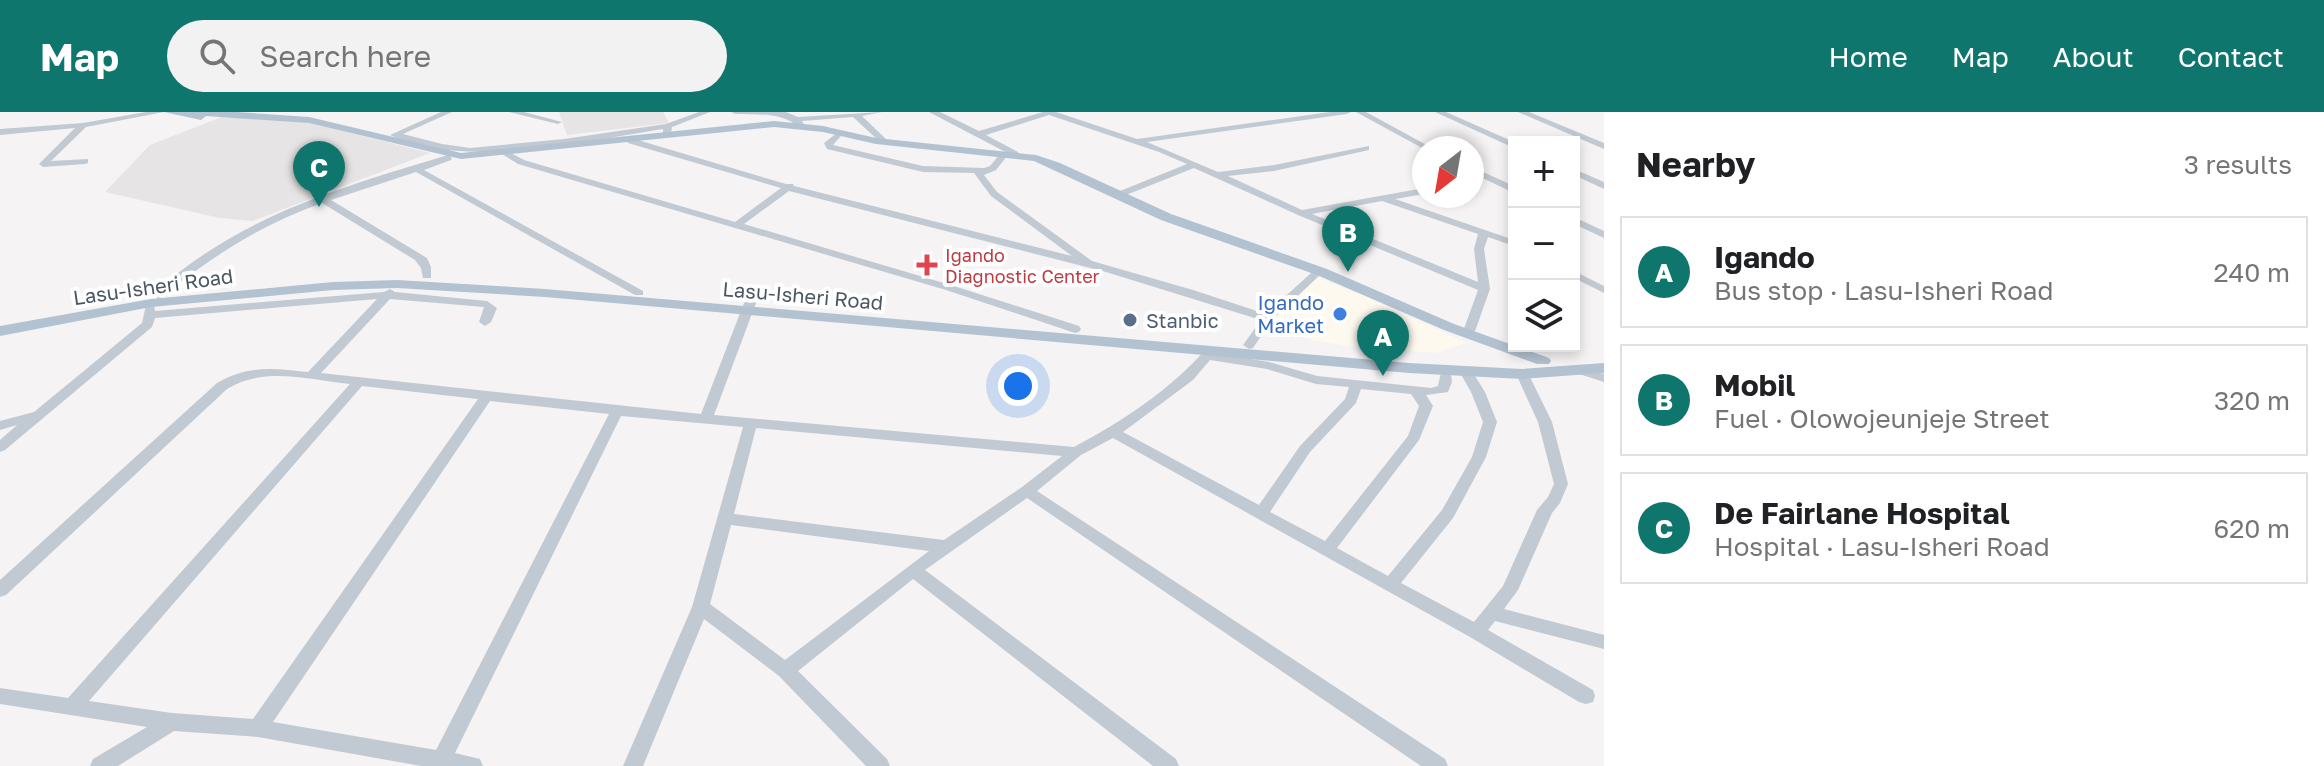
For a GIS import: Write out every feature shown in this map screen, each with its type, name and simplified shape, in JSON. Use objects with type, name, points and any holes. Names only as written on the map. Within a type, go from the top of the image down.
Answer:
[{"type":"main road","points":[[169,112],[191,117],[303,122],[448,158],[667,130],[799,123],[883,140],[1009,155],[1056,165],[1166,217],[1322,272],[1468,334],[1543,361]]},
{"type":"main road","points":[[191,112],[309,120],[391,137],[445,154],[499,152],[632,136],[772,127],[877,145],[1009,155],[1051,167],[1159,220],[1315,275],[1462,337],[1485,349],[1497,361]]},
{"type":"main road","name":"Lasu-Isheri Road","points":[[0,323],[331,278],[427,276],[639,293],[749,307],[1211,353],[1522,374],[1604,368]]},
{"type":"main road","name":"Lasu-Isheri Road","points":[[0,331],[152,304],[333,286],[749,307],[1075,329],[1402,358],[1497,361],[1604,359]]},
{"type":"street","points":[[0,132],[83,125],[160,112]]},
{"type":"street","points":[[391,137],[448,112]]},
{"type":"street","points":[[513,112],[558,122]]},
{"type":"street","points":[[555,112],[565,143]]},
{"type":"street","points":[[667,130],[706,112]]},
{"type":"street","points":[[735,112],[781,113],[799,123],[878,112]]},
{"type":"street","points":[[837,136],[828,143],[830,147],[923,169],[983,171],[993,168],[1009,155],[979,134],[933,112]]},
{"type":"street","points":[[979,134],[1049,112],[1137,141],[1484,289]]},
{"type":"street","points":[[1137,141],[1347,112]]},
{"type":"street","points":[[1360,112],[1412,140]]},
{"type":"street","points":[[1439,112],[1508,142]]},
{"type":"street","points":[[1522,112],[1604,146]]},
{"type":"street","points":[[856,115],[883,140]]},
{"type":"street","points":[[80,170],[85,161],[42,162],[83,125]]},
{"type":"street","points":[[632,136],[790,186],[1091,265],[1268,318]]},
{"type":"street","points":[[1217,175],[1274,168],[1366,148]]},
{"type":"street","points":[[499,152],[521,162],[950,288],[1075,329]]},
{"type":"street","points":[[0,447],[148,324],[152,304],[195,266],[257,227],[323,199],[448,158]]},
{"type":"street","points":[[1118,195],[1193,165]]},
{"type":"street","points":[[418,170],[639,293]]},
{"type":"street","points":[[983,171],[979,177],[994,194],[1091,265]]},
{"type":"street","points":[[1580,175],[1604,186]]},
{"type":"street","points":[[1484,176],[1508,187]]},
{"type":"street","points":[[735,226],[790,186]]},
{"type":"street","points":[[1301,213],[1412,193]]},
{"type":"street","points":[[323,199],[423,260],[420,261],[426,267],[427,276]]},
{"type":"street","points":[[1385,199],[1508,241]]},
{"type":"street","points":[[1580,223],[1604,235]]},
{"type":"street","points":[[1468,334],[1484,289],[1479,249],[1484,233]]},
{"type":"street","points":[[1249,345],[1268,318],[1315,275]]},
{"type":"street","points":[[1580,277],[1604,290]]},
{"type":"street","points":[[311,376],[393,289],[477,301],[491,308],[485,322]]},
{"type":"street","points":[[707,417],[749,307]]},
{"type":"street","points":[[785,670],[913,570],[1027,491],[1076,452],[1113,432],[1211,353],[1269,366],[1298,377],[1416,391],[1443,389],[1446,370]]},
{"type":"street","points":[[1577,369],[1604,378]]},
{"type":"street","points":[[0,590],[158,442],[226,383],[266,371],[617,411],[1076,452]]},
{"type":"street","points":[[1389,586],[1448,514],[1479,457],[1490,422],[1478,392],[1465,371]]},
{"type":"street","points":[[1476,632],[1510,590],[1545,510],[1555,499],[1561,484],[1545,422],[1522,374]]},
{"type":"street","points":[[72,707],[358,383]]},
{"type":"street","points":[[1260,515],[1305,449],[1351,400],[1356,385]]},
{"type":"street","points":[[1326,551],[1414,437],[1426,406],[1416,391]]},
{"type":"street","points":[[258,728],[486,397]]},
{"type":"street","points":[[441,760],[617,411]]},
{"type":"street","points":[[0,426],[42,414]]},
{"type":"street","points":[[633,766],[701,607],[751,422]]},
{"type":"street","points":[[1113,432],[1586,696]]},
{"type":"street","points":[[1027,491],[1438,766]]},
{"type":"street","points":[[725,519],[948,547]]},
{"type":"street","points":[[913,570],[1169,766]]},
{"type":"street","points":[[701,607],[785,670],[880,766]]},
{"type":"street","points":[[1491,613],[1604,642]]},
{"type":"street","points":[[0,696],[172,722],[258,728],[473,766]]},
{"type":"street","points":[[100,766],[172,722]]},
{"type":"shaded area","points":[[559,112],[663,112],[669,123],[567,135]]},
{"type":"shaded area","points":[[224,116],[311,123],[430,153],[253,221],[220,218],[105,192],[150,145]]},
{"type":"shaded area","name":"Igando Market","points":[[1317,277],[1467,343],[1436,353],[1347,346],[1307,339],[1265,324]]},
{"type":"place","name":"De Fairlane Hospital","points":[[319,207]]},
{"type":"place","name":"Igando Diagnostic Center","points":[[927,265]]},
{"type":"place","name":"Mobil","points":[[1348,272]]},
{"type":"place","name":"Igando Market","points":[[1340,314]]},
{"type":"place","name":"Stanbic","points":[[1130,320]]},
{"type":"place","name":"Igando","points":[[1383,376]]}]
